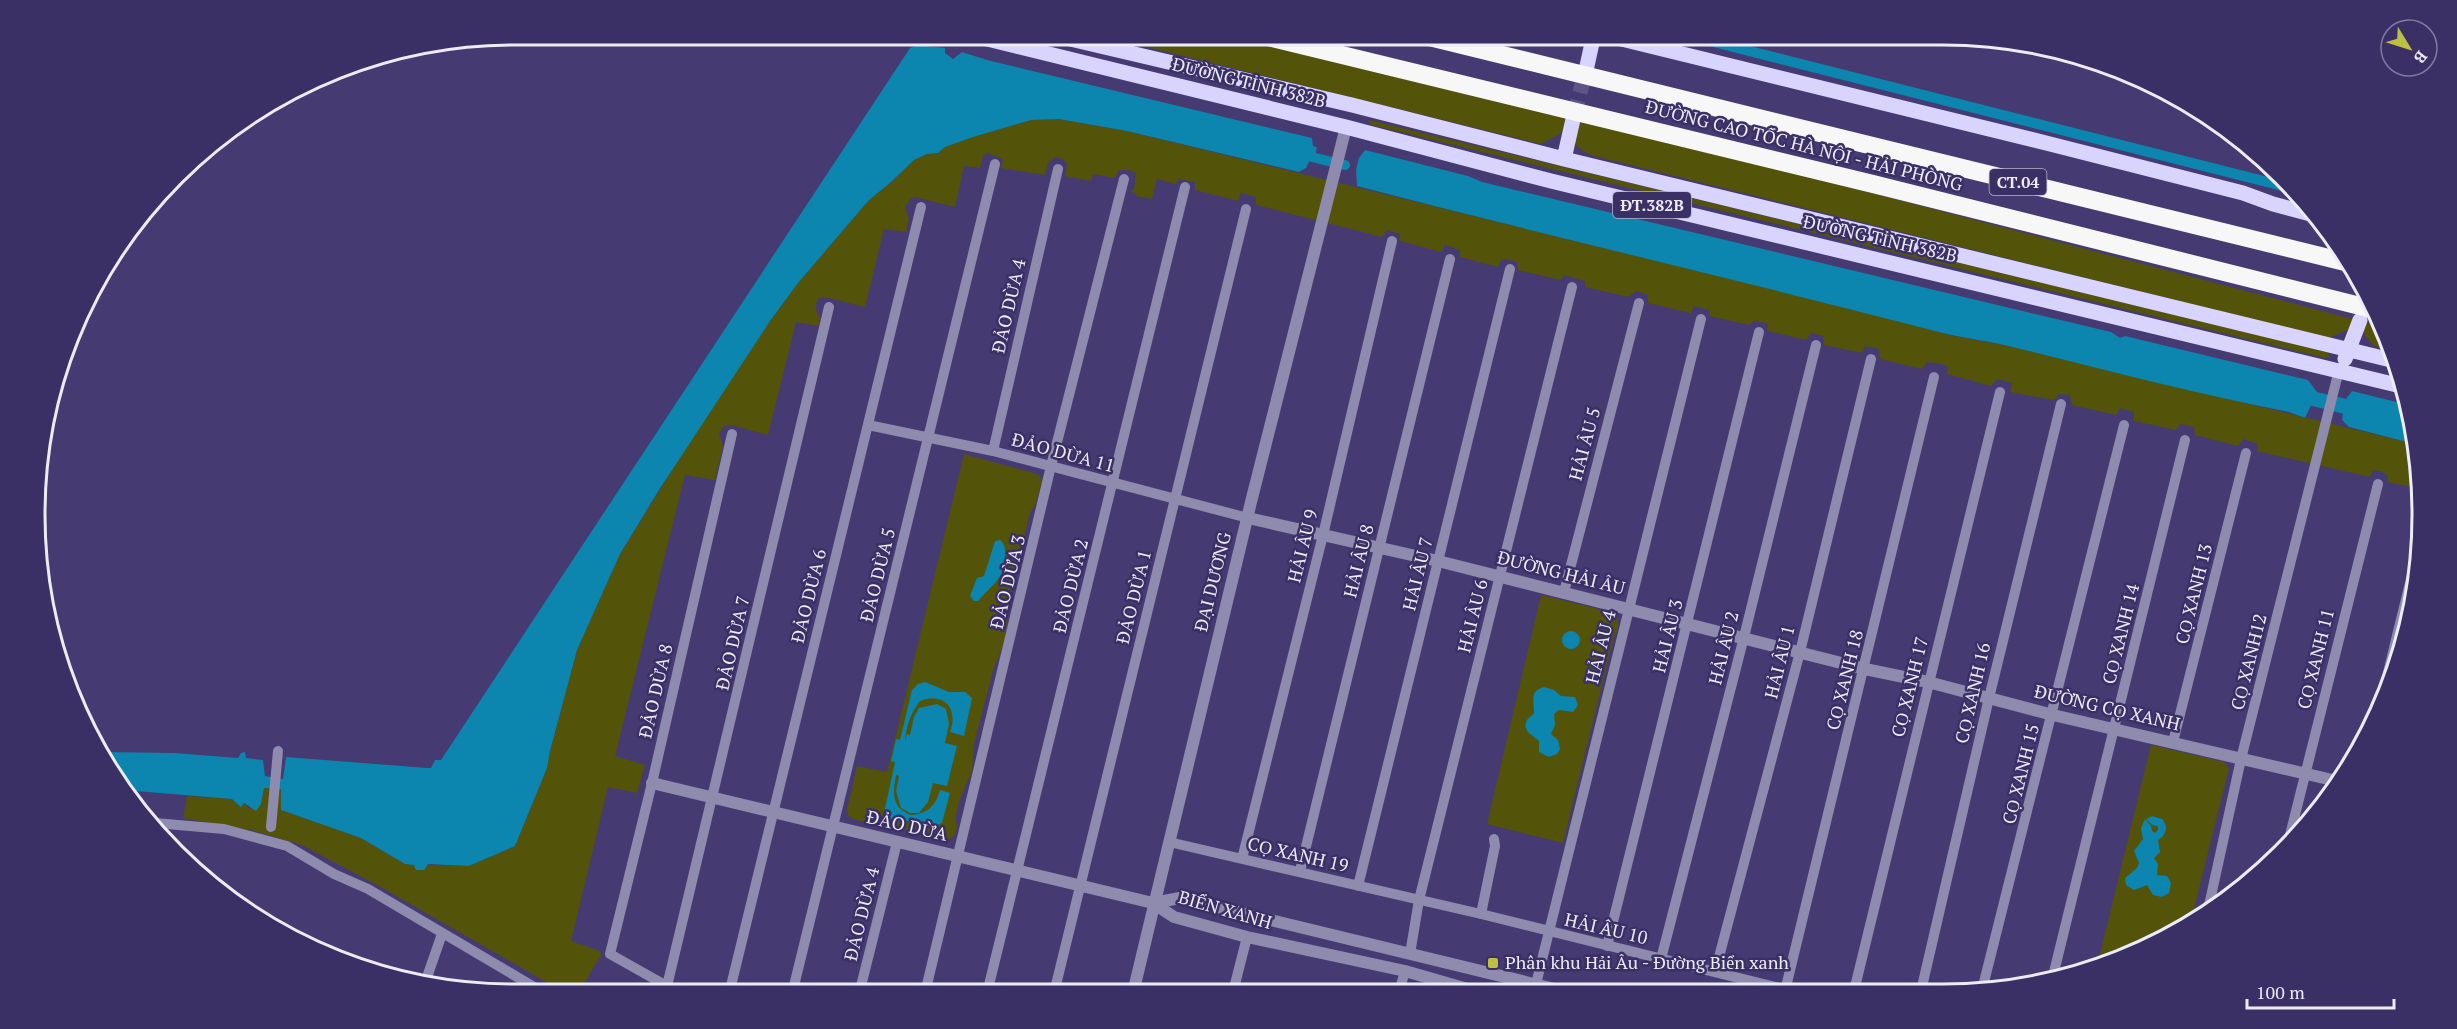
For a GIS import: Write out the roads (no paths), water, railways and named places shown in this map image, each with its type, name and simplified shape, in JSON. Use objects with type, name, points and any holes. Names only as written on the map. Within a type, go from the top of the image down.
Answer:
[{"type":"highway","name":"ĐƯỜNG CAO TỐC HÀ NỘI - HẢI PHÒNG","points":[[1301,45],[1873,184],[2364,307]]},
{"type":"highway","name":"ĐƯỜNG CAO TỐC HÀ NỘI - HẢI PHÒNG","points":[[1461,45],[2337,260]]},
{"type":"highway","points":[[1687,101],[2329,249]]},
{"type":"highway","points":[[1873,184],[2268,293],[2368,317]]},
{"type":"main road","name":"ĐƯỜNG TỈNH 382B","points":[[1012,45],[1346,127],[1551,181],[2393,384]]},
{"type":"main road","name":"ĐƯỜNG TỈNH 382B","points":[[1096,45],[1352,105],[2385,359]]},
{"type":"main road","points":[[1587,66],[1592,45]]},
{"type":"main road","points":[[1658,45],[2243,193],[2300,211]]},
{"type":"main road","name":"ĐƯỜNG TỈNH 382B","points":[[1346,127],[1352,105]]},
{"type":"main road","points":[[1564,159],[1574,115]]},
{"type":"main road","points":[[2339,370],[2350,350],[2360,320]]},
{"type":"street","name":"ĐẠI DƯƠNG","points":[[1135,984],[1346,127]]},
{"type":"street","name":"ĐẢO DỪA 5","points":[[794,984],[995,164]]},
{"type":"street","name":"ĐẢO DỪA 4","points":[[993,451],[1058,169]]},
{"type":"street","name":"ĐẢO DỪA 3","points":[[927,984],[1051,466],[1124,180]]},
{"type":"street","name":"ĐẢO DỪA 2","points":[[989,984],[1114,484],[1185,187]]},
{"type":"street","name":"ĐẢO DỪA 6","points":[[731,984],[921,207]]},
{"type":"street","name":"ĐẢO DỪA 1","points":[[1056,984],[1246,209]]},
{"type":"street","name":"HẢI ÂU 9","points":[[1242,859],[1323,535],[1392,241]]},
{"type":"street","name":"HẢI ÂU 8","points":[[1300,871],[1450,259]]},
{"type":"street","name":"HẢI ÂU 7","points":[[1358,886],[1510,269]]},
{"type":"street","name":"HẢI ÂU 6","points":[[1410,954],[1419,900],[1572,287]]},
{"type":"street","name":"HẢI ÂU 5","points":[[1564,592],[1639,303]]},
{"type":"street","name":"ĐẢO DỪA 7","points":[[667,984],[829,308]]},
{"type":"street","name":"HẢI ÂU 4","points":[[1536,984],[1701,319]]},
{"type":"street","name":"HẢI ÂU 3","points":[[1607,946],[1759,332]]},
{"type":"street","name":"HẢI ÂU 2","points":[[1661,959],[1816,345]]},
{"type":"street","name":"HẢI ÂU 1","points":[[1716,972],[1800,652],[1871,359]]},
{"type":"street","name":"CỌ XANH12","points":[[2210,900],[2241,759],[2339,370]]},
{"type":"street","name":"CỌ XANH 18","points":[[1788,984],[1934,377]]},
{"type":"street","name":"CỌ XANH 17","points":[[1856,984],[2000,392]]},
{"type":"street","name":"CỌ XANH 16","points":[[1923,984],[1989,698],[2061,404]]},
{"type":"street","name":"ĐẢO DỪA 11","points":[[868,425],[930,436],[993,451],[1248,518]]},
{"type":"street","name":"CỌ XANH 15","points":[[1984,982],[2053,715],[2124,425]]},
{"type":"street","name":"ĐẢO DỪA 8","points":[[663,984],[610,954],[652,783],[732,434]]},
{"type":"street","name":"CỌ XANH 14","points":[[2054,970],[2185,440]]},
{"type":"street","name":"CỌ XANH 13","points":[[2173,742],[2247,453]]},
{"type":"street","name":"CỌ XANH 11","points":[[2292,827],[2378,484]]},
{"type":"street","name":"ĐƯỜNG HẢI ÂU","points":[[1248,518],[1438,561],[1864,669]]},
{"type":"street","name":"ĐƯỜNG CỌ XANH","points":[[1864,669],[1928,682],[2053,715],[2330,780]]},
{"type":"street","points":[[271,827],[278,751]]},
{"type":"street","name":"ĐẢO DỪA","points":[[652,783],[1154,903]]},
{"type":"street","points":[[163,825],[224,829],[286,846],[334,874],[368,889],[529,984]]},
{"type":"street","points":[[1480,914],[1496,846],[1494,839]]},
{"type":"street","name":"ĐẢO DỪA 4","points":[[862,984],[897,842]]},
{"type":"street","name":"CỌ XANH 19","points":[[1169,842],[1419,900]]},
{"type":"street","name":"BIỂN XANH","points":[[1154,903],[1179,898],[1536,984]]},
{"type":"street","name":"HẢI ÂU 10","points":[[1419,900],[1763,984]]},
{"type":"street","name":"BIỂN XANH","points":[[1154,903],[1174,917],[1247,937],[1405,971],[1450,984]]},
{"type":"street","points":[[427,976],[442,934]]},
{"type":"street","points":[[1235,984],[1247,937]]},
{"type":"street","points":[[1402,984],[1410,954]]},
{"type":"water","points":[[918,45],[945,48],[945,53],[953,59],[962,52],[987,60],[1312,138],[1313,146],[1358,159],[1365,150],[1468,176],[1482,182],[2111,332],[2120,338],[2125,336],[2308,380],[2317,392],[2346,399],[2352,391],[2398,402],[2406,442],[2349,427],[2342,420],[2344,407],[2314,399],[2305,418],[2289,412],[2187,390],[2008,346],[1947,334],[1357,186],[1356,169],[1312,155],[1306,168],[1299,172],[1127,131],[1059,119],[1031,120],[973,137],[945,147],[938,153],[927,154],[914,160],[869,200],[798,283],[770,321],[659,490],[620,554],[577,650],[547,768],[515,846],[469,866],[428,864],[424,870],[416,870],[414,865],[405,864],[361,838],[281,810],[281,789],[264,788],[261,804],[256,811],[244,803],[241,807],[232,799],[135,791],[110,752],[174,753],[238,758],[241,753],[245,752],[246,758],[263,760],[265,776],[283,779],[286,757],[427,768],[431,768],[435,760],[441,760],[910,48]]},
{"type":"water","points":[[1000,540],[1005,550],[1000,577],[978,601],[974,601],[970,596],[977,578],[984,576],[995,541]]},
{"type":"water","points":[[1571,631],[1577,634],[1580,640],[1577,646],[1571,649],[1565,646],[1562,640],[1565,634]]},
{"type":"water","points":[[925,682],[949,692],[965,692],[972,698],[964,736],[950,732],[951,709],[942,700],[936,698],[920,701],[908,725],[905,741],[907,734],[910,735],[914,717],[919,708],[937,704],[946,709],[949,724],[945,743],[957,746],[947,786],[933,783],[928,802],[919,813],[910,813],[901,808],[896,791],[899,776],[896,775],[895,799],[897,804],[904,812],[911,815],[922,813],[927,811],[936,800],[940,790],[950,793],[942,823],[934,829],[908,821],[888,820],[884,813],[895,762],[891,761],[896,739],[900,740],[912,690],[918,684]]},
{"type":"water","points":[[1544,687],[1554,690],[1561,696],[1575,697],[1578,705],[1573,712],[1559,710],[1554,714],[1555,725],[1551,734],[1558,740],[1560,749],[1557,754],[1549,757],[1539,752],[1539,741],[1529,733],[1526,727],[1527,720],[1534,713],[1534,694]]},
{"type":"water","points":[[2152,816],[2162,819],[2166,828],[2163,836],[2158,840],[2160,852],[2154,858],[2158,864],[2157,875],[2167,876],[2171,883],[2169,893],[2162,897],[2153,895],[2147,885],[2134,890],[2126,885],[2125,878],[2137,868],[2139,863],[2134,851],[2143,839],[2141,828],[2145,819],[2152,831],[2155,833],[2158,830],[2158,826],[2152,825],[2146,819]]},
{"type":"waterway","points":[[1726,45],[2275,184]]},
{"type":"waterway","points":[[1299,154],[1345,165]]},
{"type":"waterway","points":[[2301,398],[2356,412]]},
{"type":"tunnel","points":[[1574,115],[1587,66]]},
{"type":"place","name":"Phân khu Hải Âu - Đường Biển xanh","points":[[1493,963]]}]
